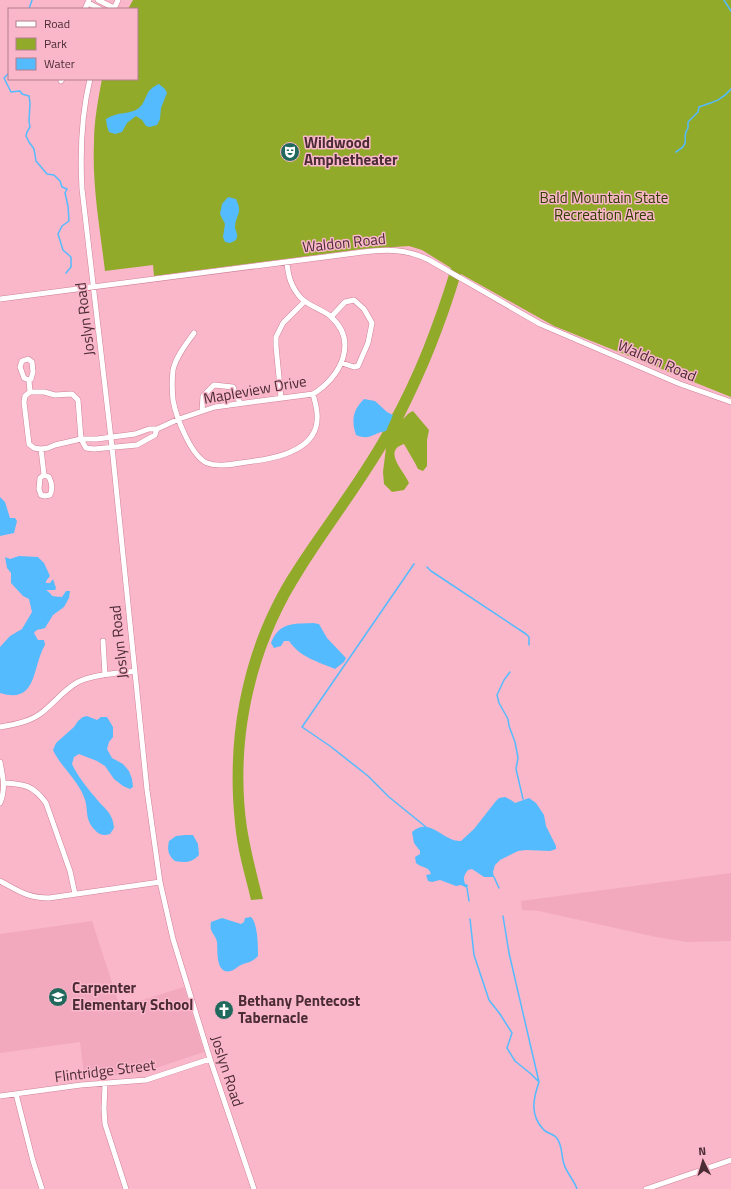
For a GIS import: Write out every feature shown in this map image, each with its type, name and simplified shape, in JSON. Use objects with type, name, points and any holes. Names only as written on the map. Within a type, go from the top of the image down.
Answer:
[{"type":"street","points":[[98,0],[114,8],[118,0]]},
{"type":"street","points":[[88,2],[98,8]]},
{"type":"street","name":"Joslyn Road","points":[[90,80],[85,99],[82,123],[80,161],[84,212],[112,447],[147,790],[160,882],[173,939],[210,1059],[254,1189]]},
{"type":"street","name":"Waldon Road","points":[[0,299],[384,249],[399,250],[414,253],[436,263],[540,324],[687,386],[731,402]]},
{"type":"street","name":"Mapleview Drive","points":[[42,449],[48,448],[55,444],[135,434],[149,429],[157,429],[179,419],[215,407],[313,394],[322,388],[331,380],[342,363],[344,356],[344,339],[342,332],[331,317],[305,301],[291,284],[287,262]]},
{"type":"street","points":[[331,317],[345,302],[354,300],[364,309],[372,323],[368,343],[358,366],[354,367],[342,363]]},
{"type":"street","points":[[281,398],[276,337],[283,323],[305,301]]},
{"type":"street","points":[[194,333],[180,355],[174,368],[172,388],[179,419],[187,438],[202,460],[209,464],[222,466],[276,458],[301,446],[312,435],[316,426],[318,413],[313,394]]},
{"type":"street","points":[[29,380],[30,392]]},
{"type":"street","points":[[202,411],[203,396],[214,385],[233,387],[240,404]]},
{"type":"street","points":[[44,475],[42,449],[32,447],[29,442],[24,402],[25,396],[30,392],[44,392],[55,395],[72,394],[78,400],[81,440]]},
{"type":"street","name":"Mapleview Drive","points":[[81,440],[86,448],[94,449],[137,445],[155,435],[157,429]]},
{"type":"street","points":[[135,434],[137,445]]},
{"type":"street","points":[[103,641],[105,675]]},
{"type":"street","points":[[0,728],[15,725],[39,715],[71,686],[87,678],[135,672]]},
{"type":"street","points":[[0,762],[4,783],[3,796],[0,803]]},
{"type":"street","points":[[4,783],[22,784],[31,788],[40,795],[46,803],[70,871],[75,894]]},
{"type":"street","points":[[0,881],[29,896],[49,898],[160,882]]},
{"type":"street","name":"Flintridge Street","points":[[0,1096],[146,1080],[210,1059]]},
{"type":"street","points":[[105,1084],[105,1124],[126,1189]]},
{"type":"street","points":[[16,1094],[24,1128],[42,1189]]},
{"type":"street","points":[[646,1189],[731,1160]]},
{"type":"shaded area","points":[[731,873],[731,941],[687,942],[656,937],[539,911],[522,910],[521,901]]},
{"type":"shaded area","name":"Carpenter Elementary School","points":[[92,921],[120,1007],[184,987],[204,1052],[141,1073],[95,1077],[93,1073],[84,1075],[80,1042],[0,1053],[0,934]]},
{"type":"green space","name":"Bald Mountain State Recreation Area","points":[[133,0],[731,0],[731,397],[554,326],[461,274],[435,348],[403,419],[413,411],[429,430],[427,440],[427,466],[423,471],[418,469],[404,444],[398,447],[395,451],[396,462],[409,483],[404,490],[392,492],[384,484],[383,472],[386,448],[296,585],[281,613],[258,672],[246,734],[244,797],[247,828],[263,899],[251,900],[235,823],[233,759],[236,727],[248,665],[271,605],[287,577],[364,464],[397,405],[423,348],[438,309],[451,268],[422,250],[409,246],[362,249],[154,276],[153,265],[105,271],[94,175],[95,119],[102,80],[138,80],[138,8],[129,8]]},
{"type":"water","points":[[159,84],[167,93],[161,108],[160,119],[157,125],[150,127],[146,126],[142,120],[136,116],[127,123],[122,132],[115,134],[109,132],[106,119],[115,115],[132,112],[139,108],[148,92],[154,86]]},
{"type":"water","points":[[228,197],[236,199],[239,208],[235,227],[237,238],[235,241],[230,243],[225,242],[223,237],[225,224],[220,214],[222,204]]},
{"type":"water","points":[[364,399],[375,401],[387,412],[393,415],[386,431],[368,437],[356,435],[353,420],[355,411]]},
{"type":"water","points":[[0,497],[5,502],[10,518],[15,518],[17,521],[14,533],[0,536]]},
{"type":"water","points":[[19,556],[38,557],[44,563],[50,576],[46,583],[50,583],[53,579],[56,588],[55,590],[46,590],[52,595],[62,597],[66,591],[70,591],[69,598],[64,607],[53,615],[45,628],[35,631],[34,633],[38,640],[44,640],[45,645],[35,673],[28,689],[21,694],[12,695],[0,693],[0,647],[10,636],[22,629],[32,612],[29,599],[23,596],[11,583],[11,573],[7,568],[5,557],[10,559]]},
{"type":"water","points":[[293,624],[319,624],[327,638],[346,658],[344,662],[335,669],[304,655],[289,641],[284,641],[281,646],[274,648],[271,643],[278,631],[283,628]]},
{"type":"water","points":[[87,716],[97,720],[101,717],[107,717],[113,727],[113,737],[109,742],[107,749],[112,758],[123,764],[129,771],[132,779],[133,787],[130,789],[114,779],[105,766],[97,761],[79,754],[74,757],[72,764],[77,773],[112,818],[114,828],[108,835],[99,834],[91,825],[81,791],[53,750],[56,743],[74,727],[78,721]]},
{"type":"water","points":[[505,797],[515,803],[529,798],[536,803],[544,815],[546,826],[556,849],[550,851],[518,851],[500,860],[495,865],[493,872],[494,877],[484,877],[472,869],[468,870],[464,878],[465,884],[468,885],[467,888],[461,885],[456,886],[440,880],[432,882],[428,881],[426,875],[431,874],[430,871],[416,863],[415,857],[420,854],[420,851],[414,843],[412,832],[419,828],[431,828],[448,838],[461,841],[474,829],[499,798]]},
{"type":"water","points":[[193,835],[198,844],[199,855],[194,860],[188,862],[175,861],[169,852],[169,841],[176,836]]},
{"type":"water","points":[[251,917],[255,925],[258,941],[258,956],[232,971],[222,969],[218,961],[217,942],[211,931],[211,922],[222,918],[241,924],[244,922],[245,918]]},
{"type":"waterway","points":[[29,8],[32,0]]},
{"type":"waterway","points":[[724,0],[731,11]]},
{"type":"waterway","points":[[8,74],[4,78],[11,92],[20,91],[22,94],[29,96],[30,127],[26,136],[34,149],[36,161],[47,174],[54,175],[60,181],[62,187],[67,189],[65,193],[69,221],[62,226],[58,234],[63,250],[71,257],[71,267],[66,273]]},
{"type":"waterway","points":[[676,152],[684,145],[688,122],[698,112],[699,107],[720,99],[731,89]]},
{"type":"waterway","points":[[414,564],[302,727],[330,746],[368,776],[389,797],[426,827]]},
{"type":"waterway","points":[[427,567],[526,634],[529,637],[529,645]]},
{"type":"waterway","points":[[510,672],[504,680],[497,695],[499,703],[508,719],[515,742],[518,758],[516,769],[523,799]]},
{"type":"waterway","points":[[494,877],[499,888]]},
{"type":"waterway","points":[[467,888],[469,901]]},
{"type":"waterway","points":[[503,916],[509,953],[539,1082],[535,1095],[534,1112],[543,1129],[555,1136],[558,1140],[565,1167],[577,1189]]},
{"type":"waterway","points":[[470,919],[474,955],[489,1000],[512,1033],[507,1048],[515,1061],[538,1081]]},
{"type":"place","name":"Wildwood Amphetheater","points":[[290,152]]},
{"type":"place","name":"Carpenter Elementary School","points":[[58,997]]},
{"type":"place","name":"Bethany Pentecost Tabernacle","points":[[224,1010]]}]
